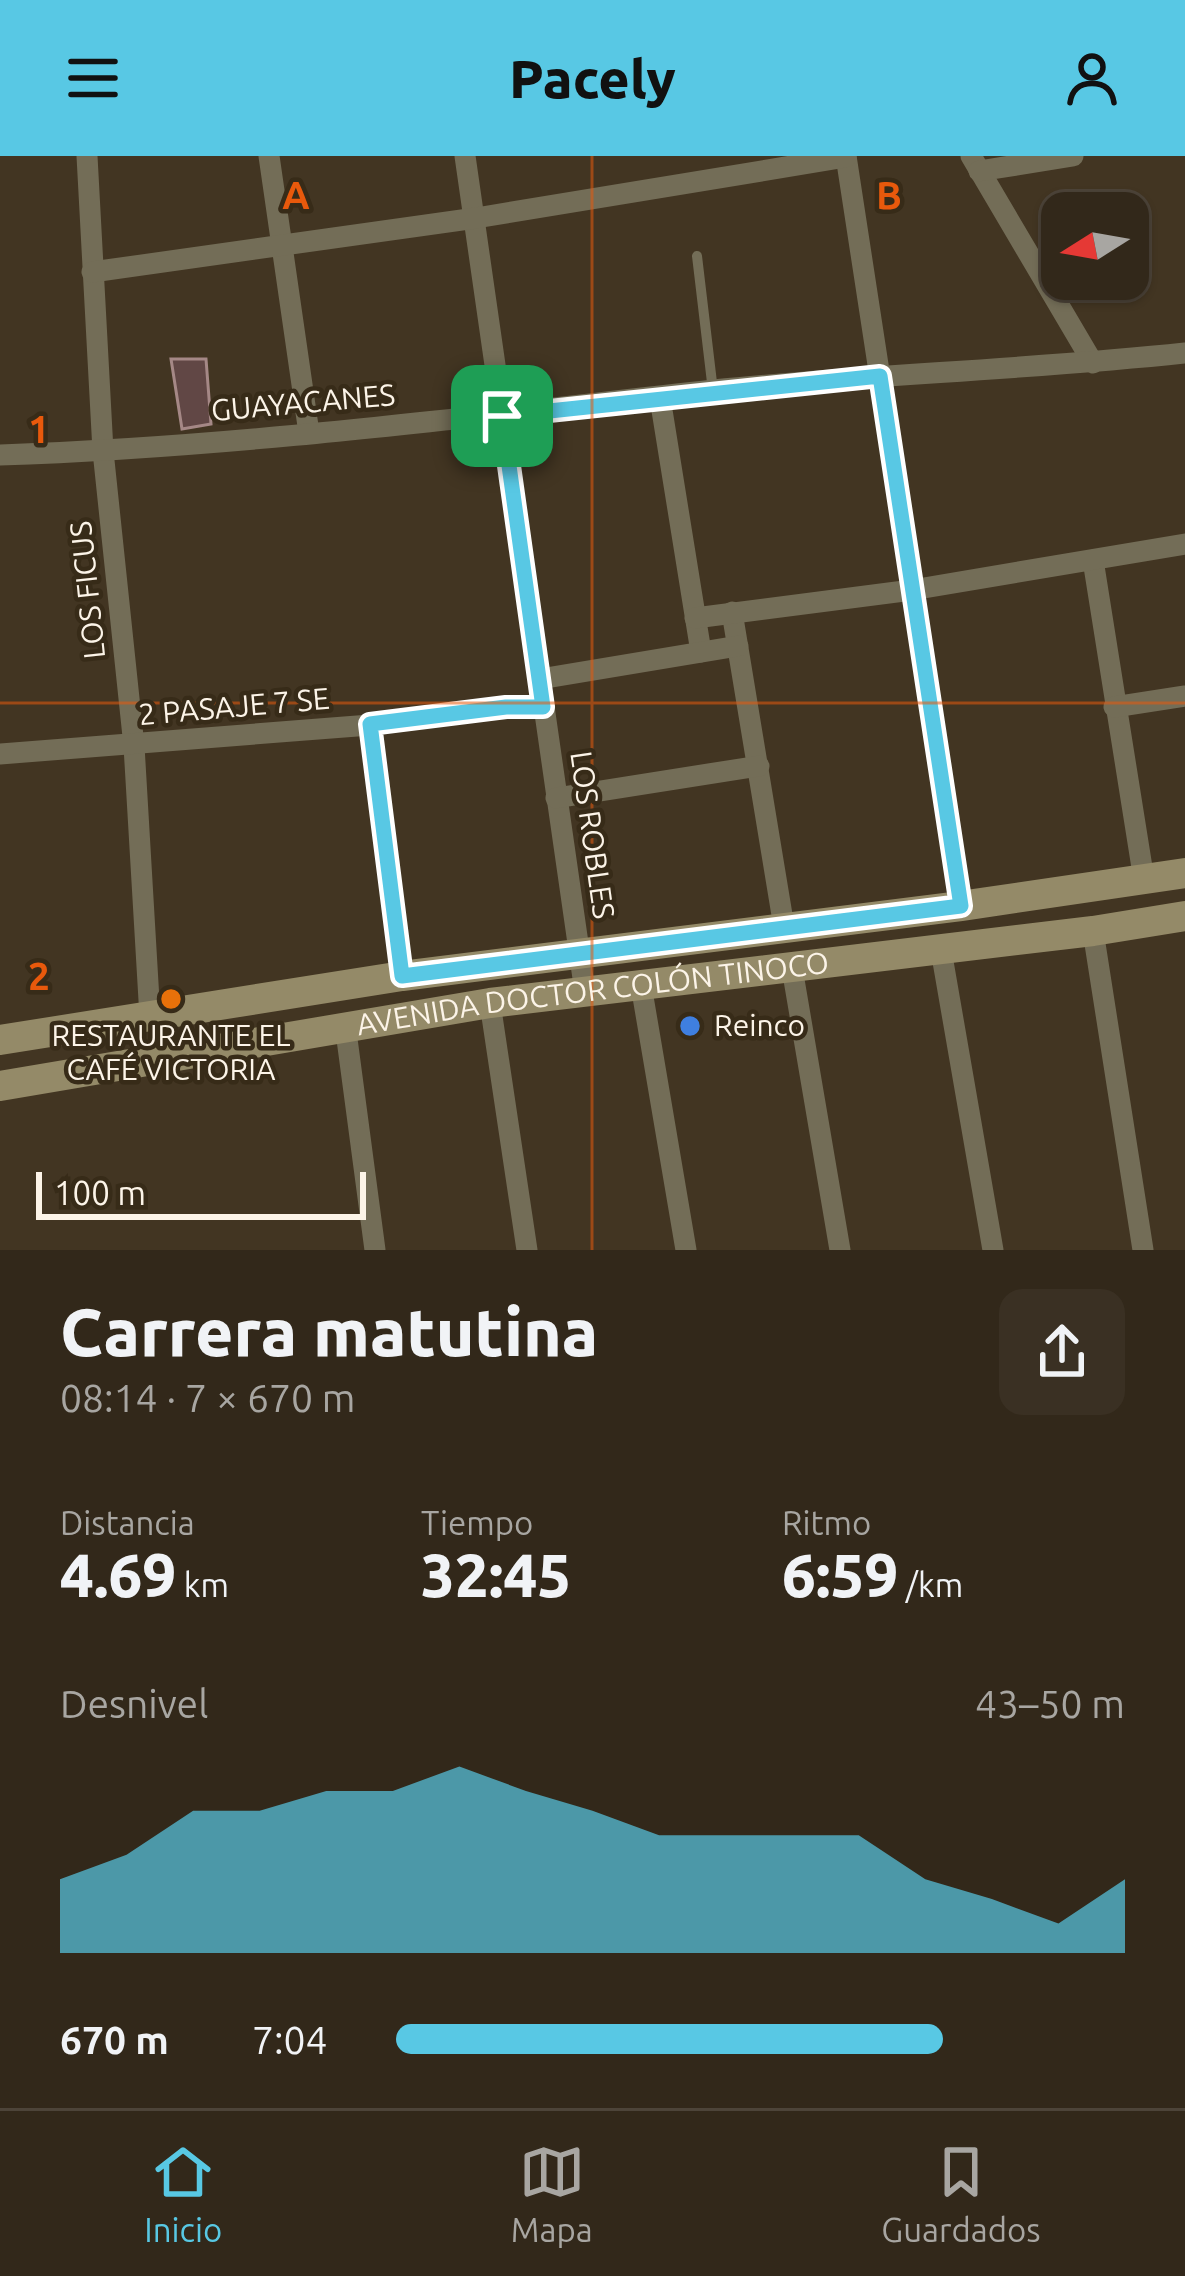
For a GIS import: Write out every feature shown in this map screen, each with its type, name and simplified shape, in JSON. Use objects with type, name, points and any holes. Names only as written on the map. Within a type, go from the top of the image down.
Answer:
[{"type":"main road","name":"AVENIDA DOCTOR COLÓN TINOCO","points":[[0,1040],[402,976],[1185,873]]},
{"type":"main road","name":"AVENIDA DOCTOR COLÓN TINOCO","points":[[0,1086],[490,1003],[1185,916]]},
{"type":"street","name":"LOS FICUS","points":[[87,156],[103,452],[134,746],[150,1017]]},
{"type":"street","points":[[269,156],[309,433]]},
{"type":"street","name":"LOS ROBLES","points":[[465,156],[585,992]]},
{"type":"street","points":[[92,272],[476,218],[846,156],[961,906]]},
{"type":"street","points":[[1073,156],[975,163],[1094,363]]},
{"type":"street","name":"GUAYACANES","points":[[0,455],[103,452],[502,416],[713,391],[1185,353]]},
{"type":"street","points":[[660,398],[701,652]]},
{"type":"street","points":[[695,618],[912,590],[1185,546]]},
{"type":"street","points":[[1093,560],[1144,880]]},
{"type":"street","points":[[732,612],[784,927]]},
{"type":"street","points":[[539,679],[738,646]]},
{"type":"street","points":[[1114,707],[1185,696]]},
{"type":"street","name":"2 PASAJE 7 SE","points":[[0,754],[543,707]]},
{"type":"street","points":[[370,724],[402,976]]},
{"type":"street","points":[[556,798],[759,766]]},
{"type":"street","points":[[1093,931],[1143,1250]]},
{"type":"street","points":[[941,950],[993,1250]]},
{"type":"street","points":[[792,968],[840,1250]]},
{"type":"street","points":[[641,985],[686,1250]]},
{"type":"street","points":[[490,1003],[527,1250]]},
{"type":"street","points":[[345,1024],[375,1250]]},
{"type":"lane","points":[[697,256],[713,391]]},
{"type":"building","points":[[171,359],[206,359],[211,424],[182,429]]},
{"type":"place","name":"RESTAURANTE EL CAFÉ VICTORIA","points":[[171,999]]},
{"type":"place","name":"Reinco","points":[[690,1026]]},
{"type":"route","points":[[880,376],[961,906],[402,976],[370,724],[506,707],[543,707],[502,416],[880,376]]}]
